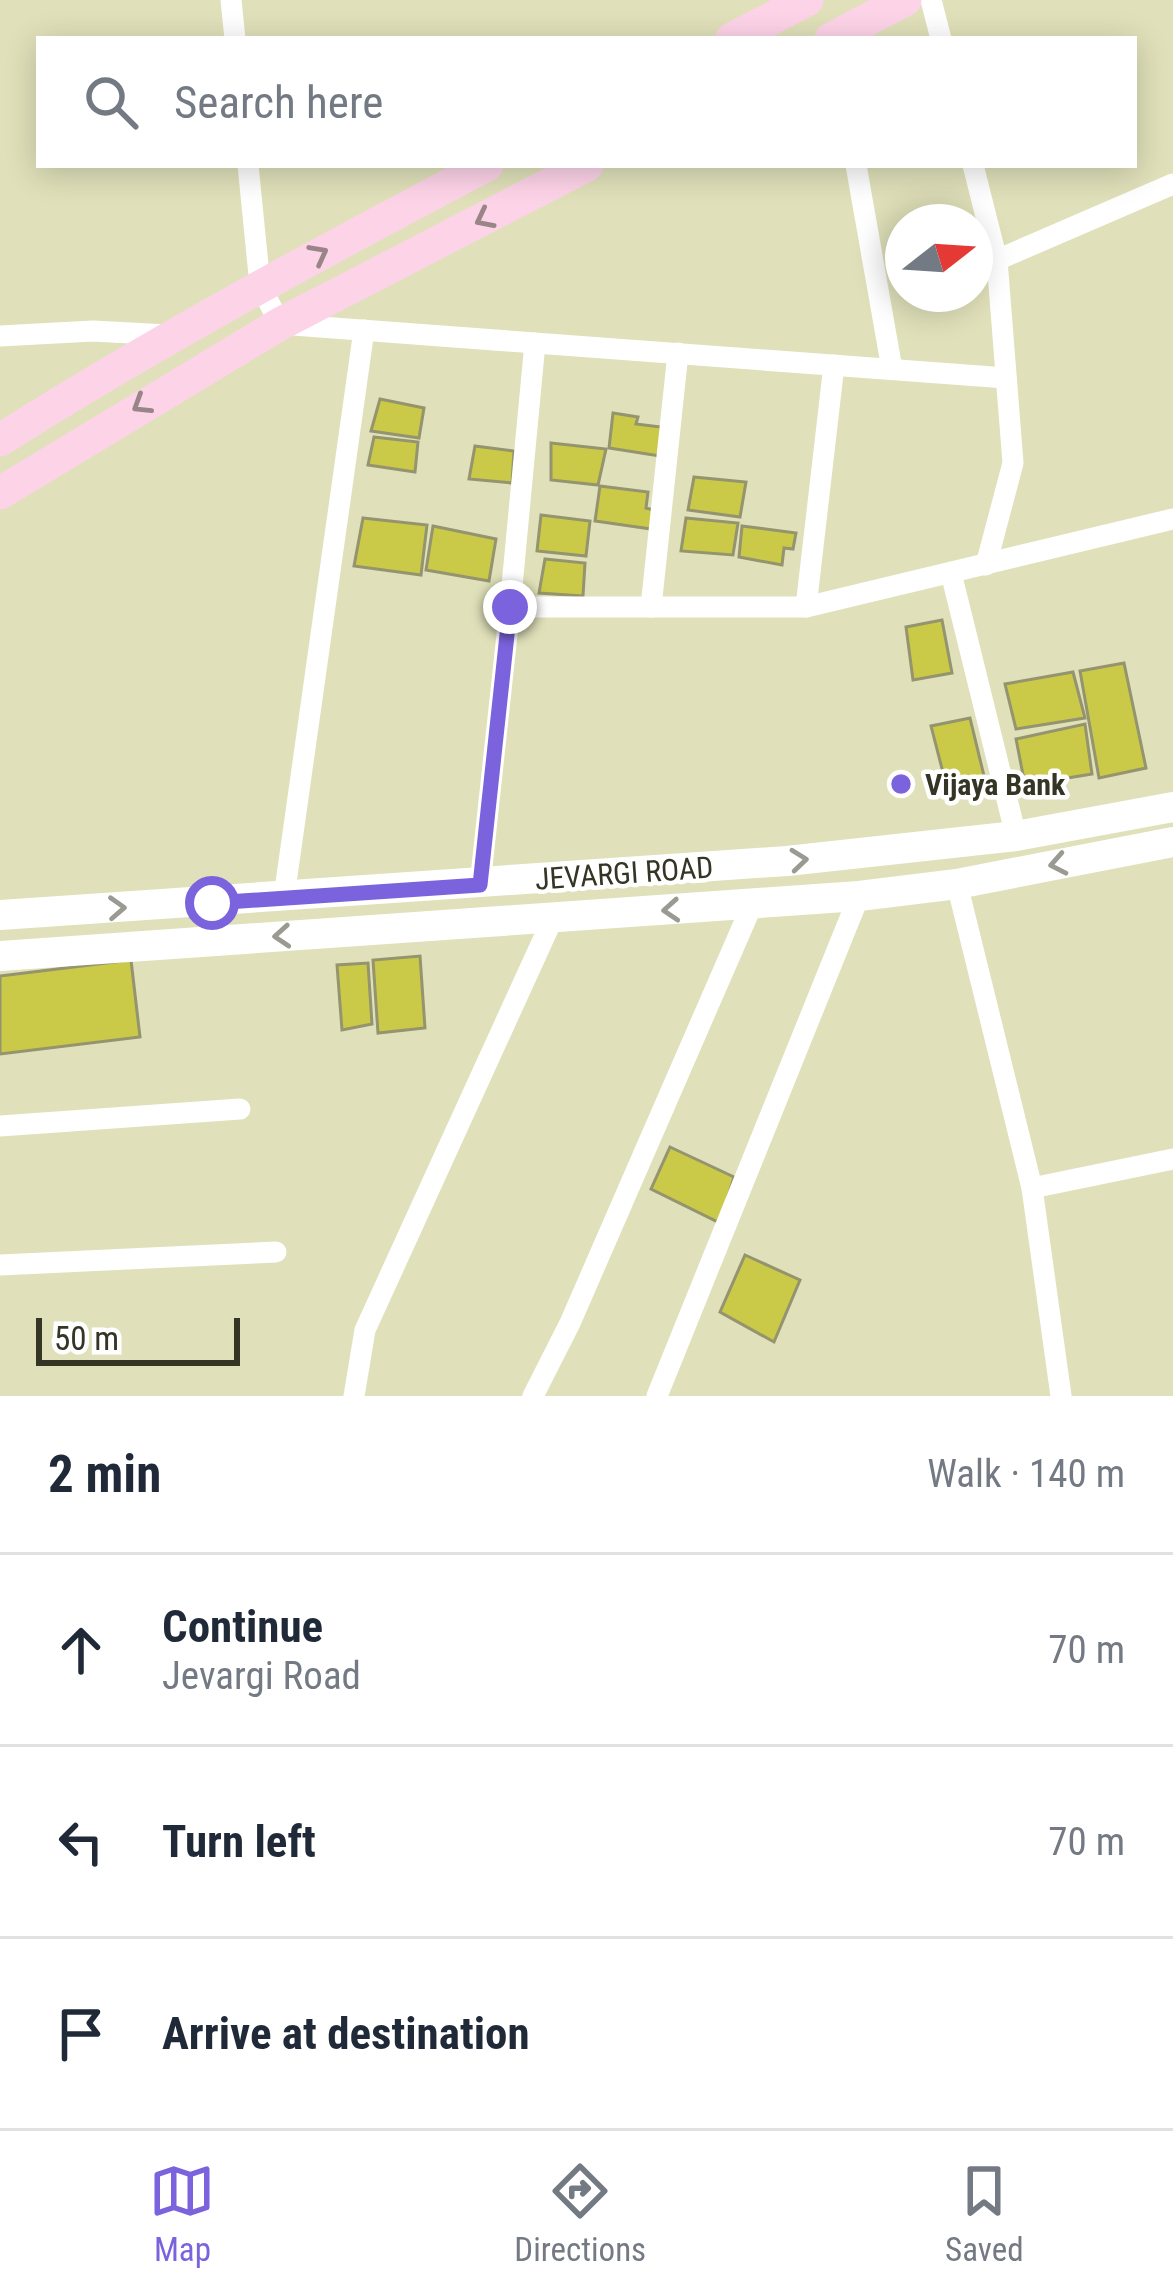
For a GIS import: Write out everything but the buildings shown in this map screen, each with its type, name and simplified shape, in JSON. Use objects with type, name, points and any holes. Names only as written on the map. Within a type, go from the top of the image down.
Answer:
[{"type":"main road","points":[[738,36],[807,0]]},
{"type":"main road","points":[[836,36],[905,0]]},
{"type":"main road","points":[[0,440],[260,285],[481,168]]},
{"type":"main road","points":[[0,493],[280,324],[581,168]]},
{"type":"main road","name":"JEVARGI ROAD","points":[[0,915],[787,862],[1016,836],[1173,807]]},
{"type":"main road","points":[[0,956],[860,896],[957,884],[1173,842]]},
{"type":"street","points":[[231,0],[235,36]]},
{"type":"street","points":[[931,0],[940,36]]},
{"type":"street","points":[[248,168],[260,285],[280,324],[1006,377]]},
{"type":"street","points":[[857,168],[892,369]]},
{"type":"street","points":[[974,168],[997,260],[1013,463],[986,565]]},
{"type":"street","points":[[997,260],[1173,184]]},
{"type":"street","points":[[284,897],[364,330]]},
{"type":"street","points":[[0,336],[93,331],[170,336]]},
{"type":"street","points":[[480,885],[535,343]]},
{"type":"street","points":[[651,607],[678,353]]},
{"type":"street","points":[[806,608],[834,365]]},
{"type":"street","points":[[510,607],[806,608],[1173,520]]},
{"type":"street","points":[[951,573],[1016,836]]},
{"type":"street","points":[[957,884],[1032,1188],[1060,1396]]},
{"type":"street","points":[[657,1396],[860,896]]},
{"type":"street","points":[[533,1396],[570,1323],[752,905]]},
{"type":"street","points":[[354,1396],[365,1330],[553,918]]},
{"type":"street","points":[[0,1126],[240,1109]]},
{"type":"street","points":[[1032,1188],[1173,1159]]},
{"type":"street","points":[[0,1265],[276,1252]]},
{"type":"place","name":"Vijaya Bank","points":[[901,784]]},
{"type":"route","points":[[212,903],[480,885],[510,607]]}]
